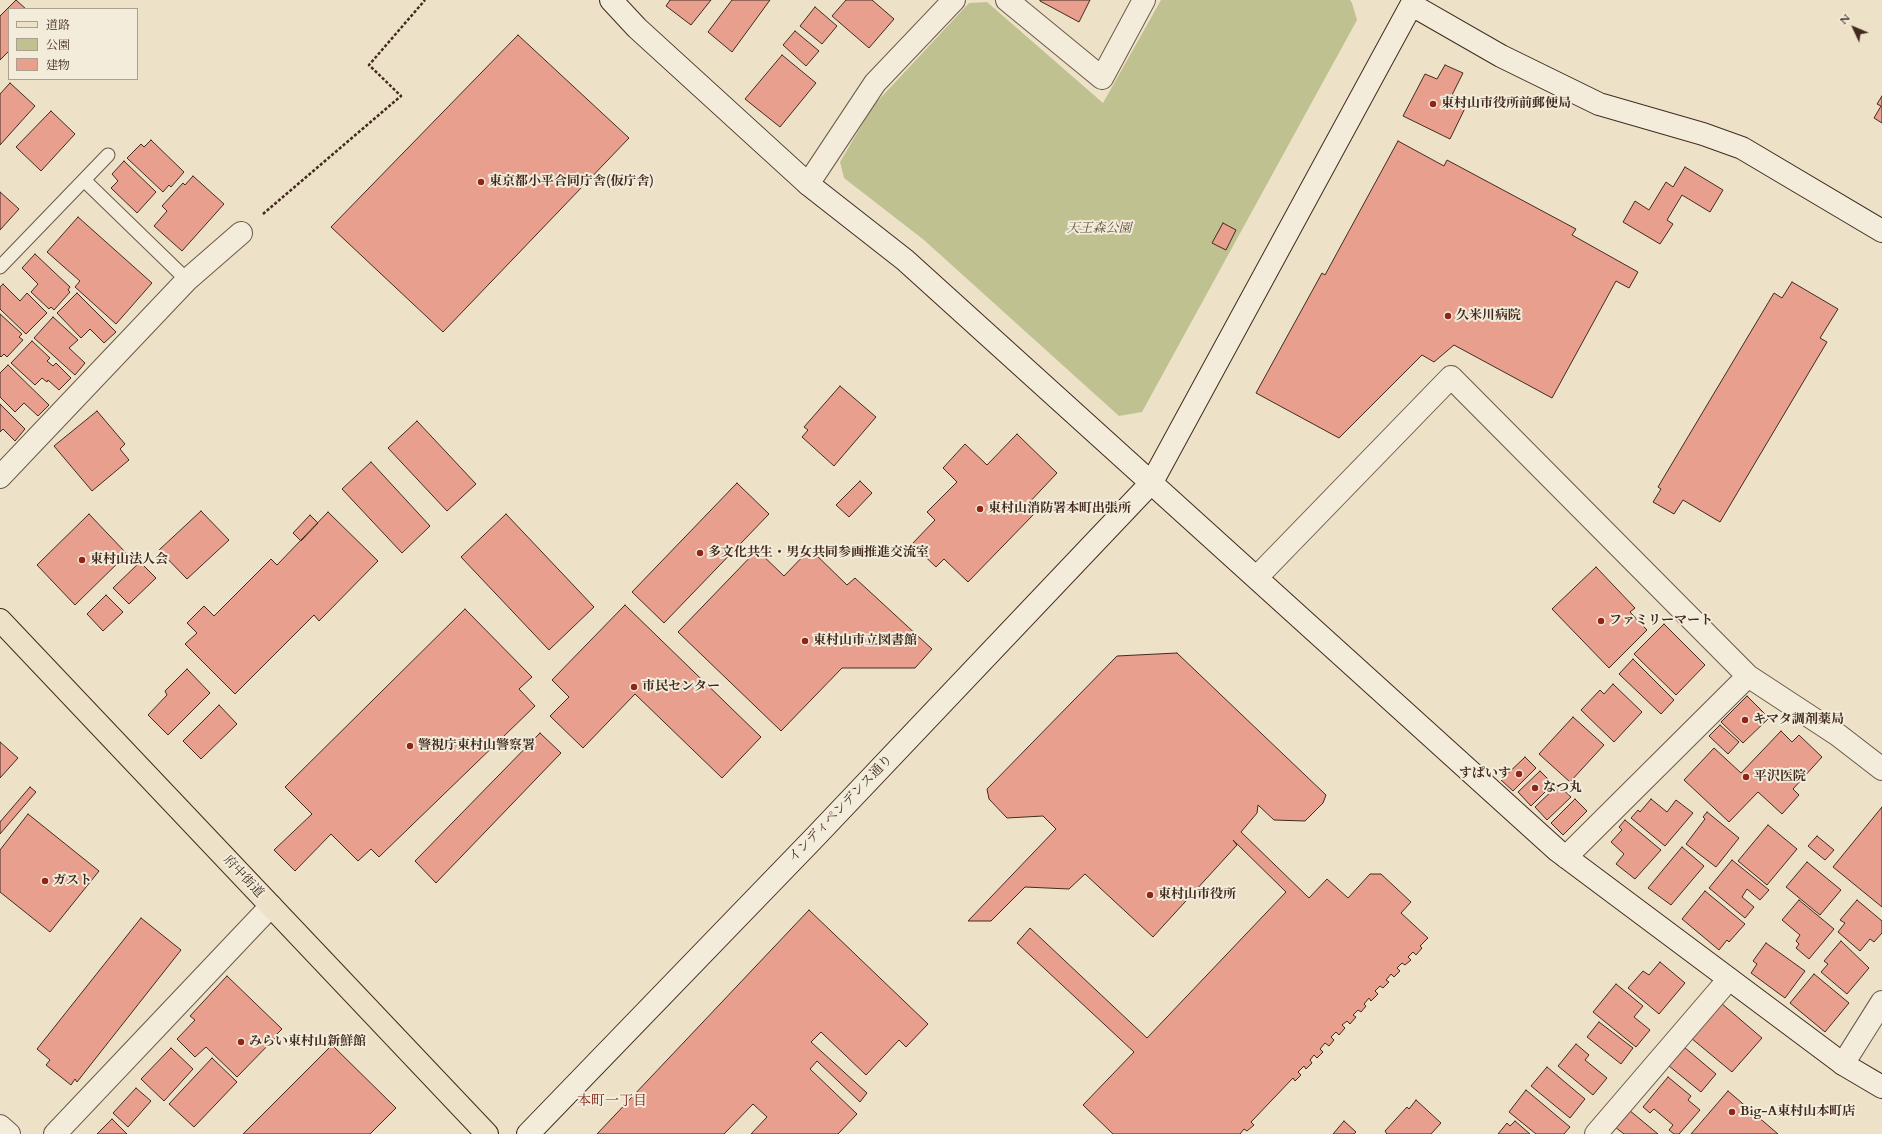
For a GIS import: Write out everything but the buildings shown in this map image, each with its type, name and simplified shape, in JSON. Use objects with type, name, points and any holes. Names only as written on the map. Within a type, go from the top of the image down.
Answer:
[{"type":"main road","name":"府中街道","points":[[0,620],[487,1134]]},
{"type":"street","points":[[611,0],[637,28],[808,184],[906,260],[1566,857],[1843,1064],[1882,1087]]},
{"type":"street","points":[[808,184],[875,83],[954,0]]},
{"type":"street","points":[[1007,0],[1102,78],[1144,0]]},
{"type":"street","points":[[1409,2],[1501,56],[1599,104],[1703,134],[1742,148],[1882,231]]},
{"type":"street","name":"インディペンデンス通り","points":[[528,1134],[821,831],[1152,482],[1409,2]]},
{"type":"street","points":[[0,477],[187,280],[241,232]]},
{"type":"street","points":[[1258,577],[1451,377],[1748,676],[1838,735],[1882,769]]},
{"type":"street","points":[[1566,857],[1748,676]]},
{"type":"street","points":[[55,1134],[271,906]]},
{"type":"street","points":[[1596,1134],[1728,978]]},
{"type":"street","points":[[1843,1064],[1882,1002]]},
{"type":"street","points":[[0,1126],[9,1134]]},
{"type":"lane","points":[[0,267],[85,181],[108,155]]},
{"type":"lane","points":[[85,181],[187,280]]},
{"type":"path","points":[[241,232],[401,96],[369,65],[425,0]]},
{"type":"green space","name":"天王森公園","points":[[1161,0],[1350,0],[1357,20],[1142,412],[1119,416],[924,240],[844,178],[840,162],[873,106],[969,3],[987,2],[1103,103]]},
{"type":"place","name":"東村山市役所前郵便局","points":[[1433,104]]},
{"type":"place","name":"東京都小平合同庁舎(仮庁舎)","points":[[481,182]]},
{"type":"place","name":"久米川病院","points":[[1448,316]]},
{"type":"place","name":"東村山消防署本町出張所","points":[[980,509]]},
{"type":"place","name":"多文化共生・男女共同参画推進交流室","points":[[700,553]]},
{"type":"place","name":"東村山法人会","points":[[82,560]]},
{"type":"place","name":"ファミリーマート","points":[[1601,621]]},
{"type":"place","name":"東村山市立図書館","points":[[805,641]]},
{"type":"place","name":"市民センター","points":[[634,687]]},
{"type":"place","name":"キマタ調剤薬局","points":[[1745,720]]},
{"type":"place","name":"警視庁東村山警察署","points":[[410,746]]},
{"type":"place","name":"すぱいす","points":[[1519,774]]},
{"type":"place","name":"平沢医院","points":[[1746,777]]},
{"type":"place","name":"なつ丸","points":[[1535,788]]},
{"type":"place","name":"ガスト","points":[[45,881]]},
{"type":"place","name":"東村山市役所","points":[[1150,895]]},
{"type":"place","name":"みらい東村山新鮮館","points":[[241,1042]]},
{"type":"place","name":"Big-A東村山本町店","points":[[1732,1112]]},
{"type":"district","name":"本町一丁目","points":[[612,1102]]}]
